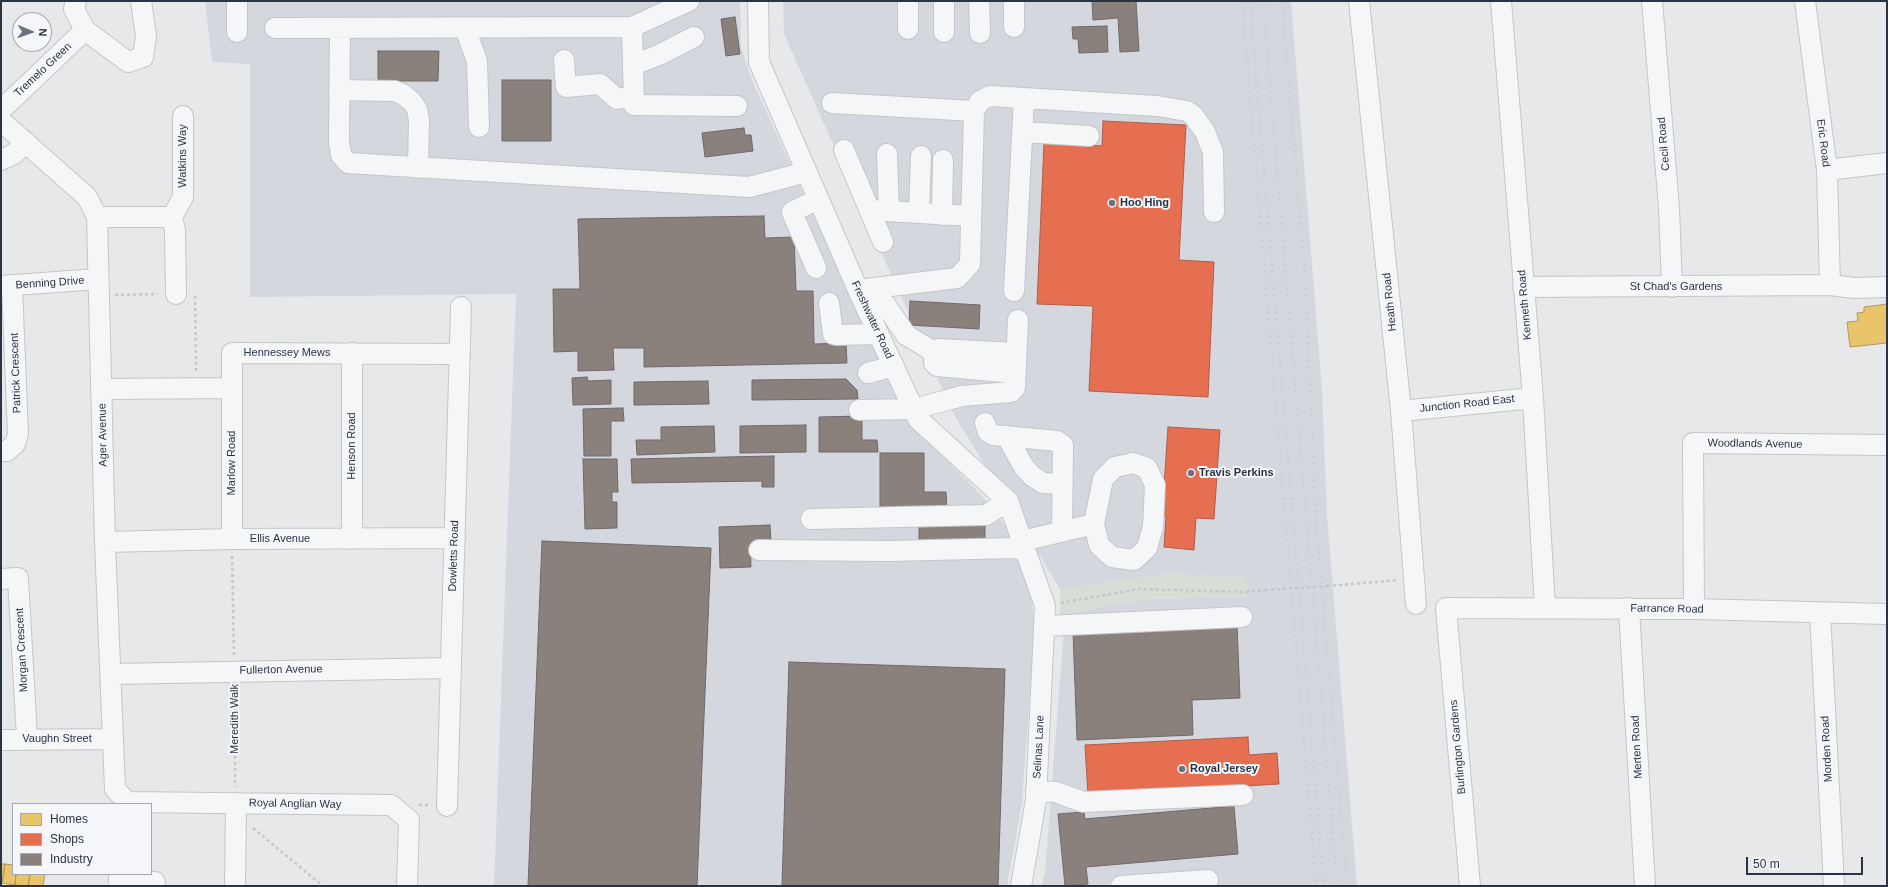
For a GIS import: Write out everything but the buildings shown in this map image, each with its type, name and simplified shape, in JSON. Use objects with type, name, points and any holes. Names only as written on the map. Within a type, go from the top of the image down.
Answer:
[{"type":"street","points":[[76,1],[74,9],[85,30],[128,62],[143,57],[146,36],[141,1]]},
{"type":"street","points":[[236,32],[237,1]]},
{"type":"street","points":[[275,28],[632,27],[689,1]]},
{"type":"street","name":"Freshwater Road","points":[[758,1],[759,62],[818,199],[866,289],[878,334],[918,419],[1008,501],[1045,606]]},
{"type":"street","points":[[908,1],[908,29]]},
{"type":"street","points":[[944,1],[944,32]]},
{"type":"street","points":[[979,1],[980,32]]},
{"type":"street","points":[[1014,1],[1014,27]]},
{"type":"street","name":"Heath Road","points":[[1359,1],[1401,411],[1416,604]]},
{"type":"street","name":"Kenneth Road","points":[[1501,1],[1533,398],[1545,608]]},
{"type":"street","name":"Cecil Road","points":[[1652,1],[1669,208],[1672,287]]},
{"type":"street","name":"Eric Road","points":[[1805,1],[1827,170],[1830,285]]},
{"type":"street","points":[[632,27],[634,105],[737,106]]},
{"type":"street","points":[[340,28],[339,141],[342,158],[348,163],[749,187],[807,172]]},
{"type":"street","points":[[465,28],[477,61],[479,126]]},
{"type":"street","name":"Tremelo Green","points":[[1,110],[85,30]]},
{"type":"street","points":[[633,65],[659,55],[694,37]]},
{"type":"street","points":[[564,60],[566,86],[600,84],[617,99],[634,96]]},
{"type":"street","points":[[339,90],[395,91],[404,95],[412,102],[417,108],[419,120],[418,168]]},
{"type":"street","points":[[866,289],[957,278],[970,264],[974,111],[980,101],[990,96],[1157,106],[1187,111],[1193,115],[1205,132],[1213,152],[1214,212]]},
{"type":"street","points":[[1014,291],[1024,98]]},
{"type":"street","points":[[832,103],[974,111]]},
{"type":"street","name":"Watkins Way","points":[[172,217],[183,197],[183,116]]},
{"type":"street","name":"Ager Avenue","points":[[1,121],[88,197],[97,217],[105,542],[111,674],[112,739],[118,796]]},
{"type":"street","points":[[1023,132],[1089,136]]},
{"type":"street","points":[[1,160],[14,154],[26,142]]},
{"type":"street","points":[[844,150],[883,242]]},
{"type":"street","points":[[887,154],[889,211]]},
{"type":"street","points":[[919,213],[921,156]]},
{"type":"street","points":[[942,215],[943,160]]},
{"type":"street","points":[[1827,170],[1887,163]]},
{"type":"street","points":[[816,268],[792,212],[818,199]]},
{"type":"street","points":[[869,210],[971,216]]},
{"type":"street","points":[[97,217],[172,217],[175,230],[176,294]]},
{"type":"street","name":"St Chad's Gardens","points":[[1523,287],[1830,285],[1855,288],[1887,287]]},
{"type":"street","name":"Benning Drive","points":[[7,286],[99,287]]},
{"type":"street","name":"Patrick Crescent","points":[[1,451],[8,451],[15,444],[18,434],[7,286]]},
{"type":"street","points":[[866,289],[906,335],[934,352]]},
{"type":"street","points":[[829,303],[833,334],[878,334]]},
{"type":"street","name":"Dowletts Road","points":[[447,806],[461,307]]},
{"type":"street","points":[[859,410],[914,409],[962,396],[1011,392],[1015,388],[1018,320]]},
{"type":"street","points":[[934,352],[938,349],[1016,353]]},
{"type":"street","points":[[934,352],[934,363],[937,366],[1015,373]]},
{"type":"street","name":"Hennessey Mews","points":[[232,388],[232,353],[460,354]]},
{"type":"street","name":"Henson Road","points":[[352,353],[352,539]]},
{"type":"street","points":[[868,373],[894,366]]},
{"type":"street","points":[[101,389],[232,388]]},
{"type":"street","name":"Marlow Road","points":[[232,388],[232,539]]},
{"type":"street","name":"Junction Road East","points":[[1401,411],[1533,398]]},
{"type":"street","points":[[985,423],[988,432],[993,435],[1061,442],[1064,445],[1062,532]]},
{"type":"street","points":[[1007,437],[1024,467],[1032,476],[1042,483],[1063,484]]},
{"type":"street","name":"Woodlands Avenue","points":[[1694,609],[1693,443],[1887,445]]},
{"type":"street","points":[[1133,463],[1147,468],[1155,485],[1153,526],[1147,548],[1134,560],[1112,557],[1099,545],[1094,524],[1103,479],[1115,467],[1133,463]]},
{"type":"street","points":[[811,519],[986,515],[1008,501]]},
{"type":"street","points":[[759,550],[883,551],[1016,548],[1062,532],[1094,524]]},
{"type":"street","name":"Ellis Avenue","points":[[105,542],[232,539],[455,538]]},
{"type":"street","name":"Morgan Crescent","points":[[1,579],[18,578],[27,738]]},
{"type":"street","name":"Selinas Lane","points":[[1021,886],[1036,800],[1045,606]]},
{"type":"street","name":"Farrance Road","points":[[1446,608],[1629,608],[1887,614]]},
{"type":"street","name":"Burlington Gardens","points":[[1446,608],[1470,886]]},
{"type":"street","name":"Merten Road","points":[[1629,608],[1645,886]]},
{"type":"street","name":"Morden Road","points":[[1820,612],[1834,886]]},
{"type":"street","points":[[1045,626],[1242,617]]},
{"type":"street","name":"Fullerton Avenue","points":[[111,674],[450,668]]},
{"type":"street","name":"Vaughn Street","points":[[1,740],[27,738],[112,739]]},
{"type":"street","points":[[1036,791],[1061,793],[1083,802],[1243,794]]},
{"type":"street","name":"Royal Anglian Way","points":[[118,796],[127,802],[143,803]]},
{"type":"street","name":"Royal Anglian Way","points":[[152,804],[236,809],[391,805],[409,820],[407,886]]},
{"type":"street","points":[[236,809],[236,886]]},
{"type":"street","points":[[119,875],[119,882],[155,882]]},
{"type":"street","points":[[1121,886],[1208,880]]},
{"type":"path","points":[[99,287],[176,294],[195,293],[196,388]]},
{"type":"path","name":"Meredith Walk","points":[[232,539],[236,809]]},
{"type":"path","points":[[1045,606],[1138,589],[1246,592],[1415,579]]},
{"type":"path","points":[[236,809],[323,886]]},
{"type":"shaded area","points":[[205,1],[740,1],[741,47],[752,80],[906,419],[982,496],[1019,543],[1035,623],[1022,803],[1007,886],[494,886],[516,294],[250,297],[250,64],[212,62]]},
{"type":"shaded area","points":[[783,1],[1291,1],[1322,390],[1327,515],[1357,886],[1042,886],[1045,873],[1065,616],[1074,612],[1147,599],[1246,597],[1246,577],[1167,574],[1060,589],[952,411],[784,34]]},
{"type":"shaded area","points":[[1167,574],[1247,577],[1246,597],[1147,599],[1074,612],[1060,618],[1060,589]]},
{"type":"railway","points":[[1242,1],[1316,886]]},
{"type":"railway","points":[[1250,1],[1324,886]]},
{"type":"railway","points":[[1263,1],[1337,886]]},
{"type":"railway","points":[[1282,1],[1305,278],[1316,518],[1347,886]]},
{"type":"place","name":"Hoo Hing","points":[[1112,203]]},
{"type":"place","name":"Travis Perkins","points":[[1191,473]]},
{"type":"place","name":"Royal Jersey","points":[[1182,769]]}]
